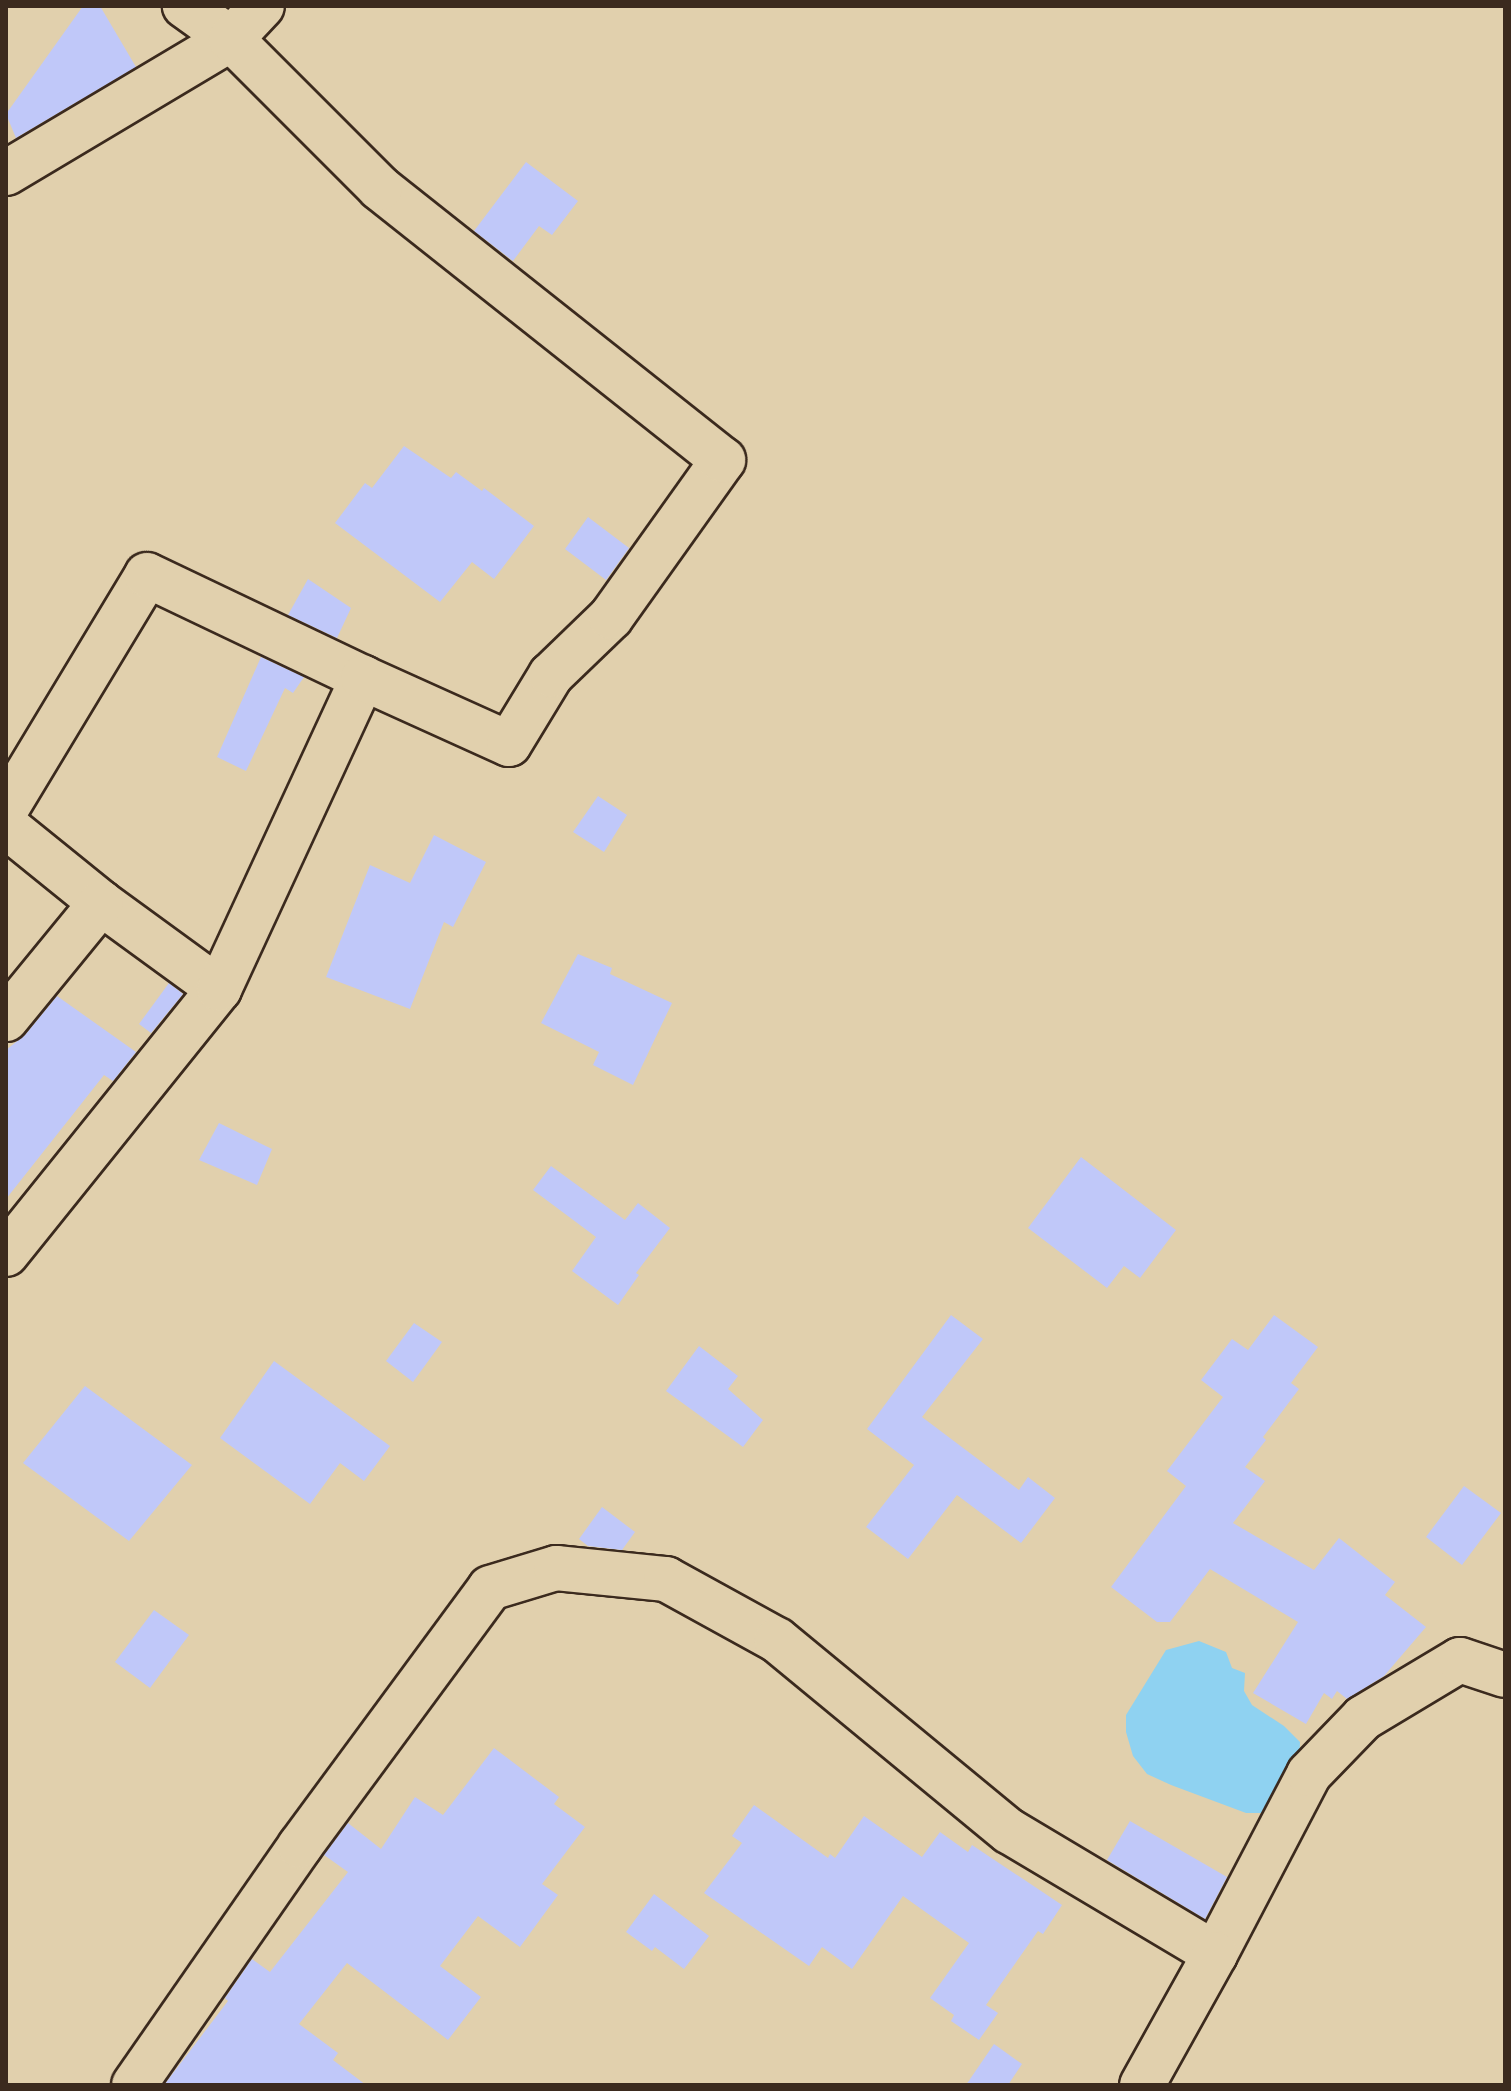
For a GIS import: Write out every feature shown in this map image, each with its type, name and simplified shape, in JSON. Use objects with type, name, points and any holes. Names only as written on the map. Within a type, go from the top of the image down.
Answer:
[{"type":"street","points":[[6,809],[147,575],[509,744],[551,675],[611,617],[723,460],[380,188],[231,39],[185,6]]},
{"type":"street","points":[[6,173],[231,39],[262,6]]},
{"type":"street","points":[[6,1254],[219,989],[363,678]]},
{"type":"street","points":[[6,826],[101,903],[219,989]]},
{"type":"street","points":[[6,1019],[101,903]]},
{"type":"street","points":[[134,2085],[300,1846],[490,1588],[556,1568],[666,1579],[777,1640],[1009,1831],[1215,1954]]},
{"type":"street","points":[[1142,2085],[1309,1774],[1363,1718],[1460,1660],[1505,1675]]},
{"type":"water","points":[[1199,1641],[1226,1652],[1232,1668],[1245,1673],[1244,1691],[1252,1705],[1284,1726],[1300,1742],[1299,1770],[1265,1813],[1246,1813],[1171,1785],[1147,1774],[1133,1756],[1126,1732],[1126,1715],[1166,1650]]},
{"type":"building","points":[[83,6],[100,6],[136,67],[16,138],[6,114]]},
{"type":"building","points":[[526,162],[578,201],[552,235],[539,226],[513,261],[474,231]]},
{"type":"building","points":[[404,446],[451,478],[456,472],[482,491],[484,488],[534,526],[494,579],[472,562],[440,602],[335,523],[365,483],[372,488]]},
{"type":"building","points":[[588,517],[629,548],[606,580],[565,549]]},
{"type":"building","points":[[308,579],[351,608],[337,638],[288,615]]},
{"type":"building","points":[[261,657],[304,677],[293,693],[285,688],[246,771],[217,757]]},
{"type":"building","points":[[598,796],[627,815],[604,852],[573,832]]},
{"type":"building","points":[[434,835],[486,862],[453,927],[444,922],[410,1009],[326,977],[370,865],[410,883]]},
{"type":"building","points":[[578,954],[612,968],[610,974],[672,1003],[633,1085],[593,1065],[599,1052],[541,1023]]},
{"type":"building","points":[[169,983],[183,994],[151,1033],[139,1024]]},
{"type":"building","points":[[57,996],[136,1052],[113,1081],[104,1075],[6,1199],[6,1050],[25,1035]]},
{"type":"building","points":[[219,1123],[272,1149],[257,1185],[199,1160]]},
{"type":"building","points":[[1081,1157],[1176,1230],[1140,1278],[1124,1266],[1107,1288],[1028,1228]]},
{"type":"building","points":[[551,1166],[625,1220],[638,1203],[670,1228],[636,1273],[639,1275],[618,1305],[572,1271],[596,1237],[533,1190]]},
{"type":"building","points":[[951,1315],[983,1339],[922,1417],[1019,1490],[1028,1477],[1055,1498],[1021,1543],[957,1495],[908,1559],[866,1527],[914,1465],[867,1429]]},
{"type":"building","points":[[1274,1315],[1318,1347],[1291,1383],[1299,1389],[1245,1467],[1265,1481],[1233,1523],[1314,1570],[1339,1538],[1395,1582],[1385,1595],[1426,1627],[1384,1676],[1347,1699],[1337,1691],[1332,1699],[1324,1693],[1306,1724],[1253,1693],[1298,1622],[1210,1569],[1170,1622],[1157,1622],[1111,1587],[1186,1486],[1167,1471],[1223,1397],[1201,1380],[1232,1339],[1248,1350]]},
{"type":"building","points":[[414,1323],[442,1342],[413,1382],[386,1361]]},
{"type":"building","points":[[699,1346],[738,1376],[728,1389],[763,1420],[743,1447],[666,1391]]},
{"type":"building","points":[[274,1361],[390,1446],[364,1481],[340,1463],[310,1504],[220,1438]]},
{"type":"building","points":[[85,1386],[192,1465],[129,1541],[23,1463]]},
{"type":"building","points":[[1464,1486],[1501,1513],[1462,1565],[1426,1537]]},
{"type":"building","points":[[602,1507],[635,1532],[622,1550],[588,1546],[579,1539]]},
{"type":"building","points":[[154,1610],[189,1635],[150,1688],[115,1662]]},
{"type":"building","points":[[494,1748],[559,1797],[554,1804],[585,1827],[542,1884],[558,1895],[520,1947],[478,1916],[440,1966],[481,1997],[448,2040],[347,1963],[299,2024],[338,2053],[333,2060],[366,2085],[164,2085],[228,2001],[225,1998],[252,1959],[270,1972],[348,1872],[324,1855],[348,1823],[381,1849],[415,1797],[443,1815]]},
{"type":"building","points":[[754,1805],[828,1858],[830,1854],[835,1858],[864,1816],[922,1857],[940,1832],[968,1852],[972,1845],[1062,1905],[1043,1934],[1038,1931],[986,2005],[998,2013],[979,2040],[951,2021],[954,2015],[930,1998],[969,1943],[903,1896],[852,1969],[822,1947],[809,1966],[704,1893],[742,1843],[732,1836]]},
{"type":"building","points":[[1130,1821],[1227,1877],[1205,1919],[1107,1860]]},
{"type":"building","points":[[654,1894],[709,1936],[684,1969],[655,1947],[652,1951],[626,1932]]},
{"type":"building","points":[[994,2044],[1022,2064],[1008,2085],[966,2085]]}]
